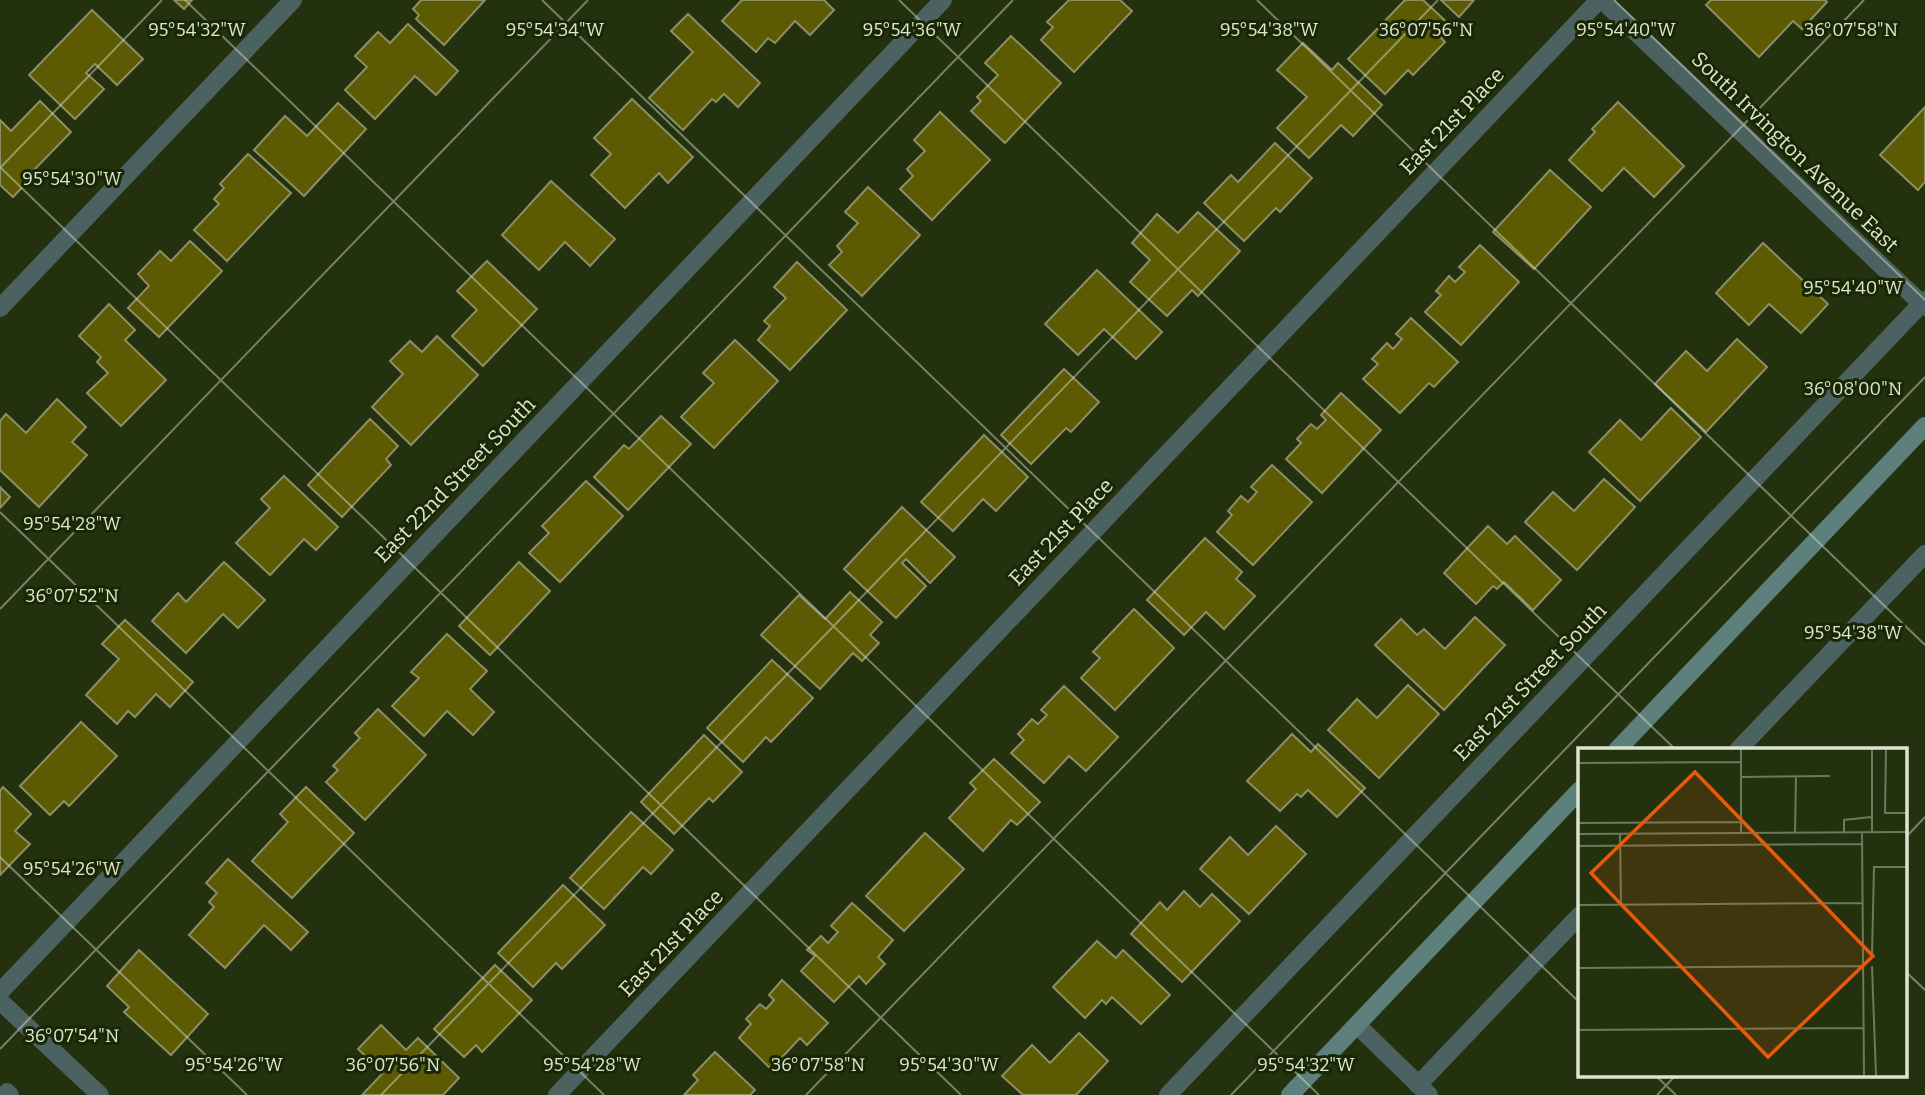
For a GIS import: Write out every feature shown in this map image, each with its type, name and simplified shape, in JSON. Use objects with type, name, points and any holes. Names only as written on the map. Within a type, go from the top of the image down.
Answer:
[{"type":"main road","points":[[1620,748],[1925,426]]},
{"type":"main road","points":[[1290,1095],[1578,792]]},
{"type":"street","points":[[0,308],[293,0]]},
{"type":"street","name":"East 22nd Street South","points":[[0,992],[943,0]]},
{"type":"street","name":"South Irvington Avenue East","points":[[1601,0],[1924,304]]},
{"type":"street","name":"East 21st Place","points":[[557,1095],[1601,0]]},
{"type":"street","name":"East 21st Street South","points":[[1168,1095],[1924,304]]},
{"type":"street","points":[[1740,748],[1925,554]]},
{"type":"street","points":[[1357,1025],[1424,1090],[1578,917]]},
{"type":"street","points":[[0,1001],[100,1095]]},
{"type":"building","points":[[174,0],[192,0],[184,9]]},
{"type":"building","points":[[421,0],[485,0],[444,45],[416,19],[419,15],[413,9]]},
{"type":"building","points":[[742,0],[824,0],[834,10],[810,35],[795,21],[775,43],[768,38],[756,52],[722,21]]},
{"type":"building","points":[[1069,0],[1120,0],[1132,11],[1074,72],[1041,40],[1053,27],[1047,22]]},
{"type":"building","points":[[1405,0],[1423,0],[1451,26],[1441,38],[1445,42],[1413,75],[1408,70],[1385,94],[1348,59]]},
{"type":"building","points":[[1441,0],[1474,0],[1459,17]]},
{"type":"building","points":[[1711,0],[1827,2],[1802,29],[1793,21],[1759,57],[1706,5]]},
{"type":"building","points":[[92,10],[143,59],[117,85],[95,64],[86,73],[104,89],[75,119],[29,75]]},
{"type":"building","points":[[688,14],[760,83],[738,107],[724,94],[716,102],[712,99],[683,130],[649,98],[693,52],[671,31]]},
{"type":"building","points":[[408,24],[458,71],[436,95],[415,76],[375,119],[345,90],[367,67],[355,56],[378,32],[390,43]]},
{"type":"building","points":[[1011,36],[1061,83],[1005,143],[971,111],[981,101],[977,97],[998,75],[985,63]]},
{"type":"building","points":[[1303,43],[1332,70],[1338,63],[1382,105],[1353,136],[1341,125],[1309,158],[1277,128],[1307,97],[1277,70]]},
{"type":"building","points":[[632,99],[693,157],[668,183],[659,173],[625,208],[591,175],[611,154],[594,138]]},
{"type":"building","points":[[40,101],[71,132],[31,173],[34,175],[13,197],[0,185],[0,120],[11,131]]},
{"type":"building","points":[[1618,102],[1684,166],[1654,197],[1624,168],[1602,191],[1569,160],[1595,132],[1592,129]]},
{"type":"building","points":[[338,103],[366,129],[304,196],[254,150],[285,116],[307,136]]},
{"type":"building","points":[[1925,107],[1925,182],[1918,190],[1880,155]]},
{"type":"building","points":[[940,112],[990,160],[932,220],[900,189],[913,176],[907,169],[925,151],[914,140]]},
{"type":"building","points":[[1275,143],[1312,178],[1280,212],[1276,208],[1244,241],[1204,203],[1231,175],[1238,182]]},
{"type":"building","points":[[248,154],[291,193],[227,261],[194,230],[219,204],[214,199],[224,188],[220,184]]},
{"type":"building","points":[[1550,170],[1591,207],[1534,269],[1493,232]]},
{"type":"building","points":[[551,181],[615,239],[590,266],[565,242],[539,270],[502,235]]},
{"type":"building","points":[[868,187],[920,235],[862,296],[829,265],[842,252],[837,246],[858,223],[845,212]]},
{"type":"building","points":[[1198,212],[1240,251],[1198,296],[1192,290],[1167,316],[1130,282],[1150,260],[1132,243],[1157,214],[1178,233]]},
{"type":"building","points":[[190,241],[222,271],[159,337],[128,308],[149,286],[138,274],[160,251],[171,261]]},
{"type":"building","points":[[1763,243],[1828,304],[1801,333],[1769,304],[1749,325],[1716,293]]},
{"type":"building","points":[[1480,245],[1519,282],[1461,345],[1425,312],[1441,295],[1436,291],[1449,276],[1455,282],[1465,272],[1459,267]]},
{"type":"building","points":[[487,261],[537,309],[483,366],[452,336],[477,310],[457,291]]},
{"type":"building","points":[[797,262],[847,310],[790,370],[758,340],[770,326],[764,321],[786,298],[774,287]]},
{"type":"building","points":[[1097,270],[1162,332],[1136,359],[1104,329],[1078,355],[1045,324]]},
{"type":"building","points":[[109,304],[135,330],[125,340],[166,380],[121,426],[87,393],[108,373],[97,362],[101,357],[79,336]]},
{"type":"building","points":[[1411,318],[1458,362],[1434,387],[1429,383],[1400,413],[1363,379],[1378,364],[1372,359],[1387,343],[1393,349],[1402,339],[1396,334]]},
{"type":"building","points":[[437,336],[478,375],[411,445],[372,407],[403,374],[390,361],[410,341],[422,352]]},
{"type":"building","points":[[1737,339],[1767,367],[1706,432],[1655,384],[1686,351],[1707,371]]},
{"type":"building","points":[[735,340],[778,381],[714,448],[681,417],[714,383],[703,373]]},
{"type":"building","points":[[1064,369],[1099,402],[1071,432],[1066,428],[1031,464],[1001,435]]},
{"type":"building","points":[[1341,393],[1381,430],[1322,493],[1286,459],[1301,443],[1297,439],[1311,424],[1317,429],[1326,420],[1321,415]]},
{"type":"building","points":[[57,399],[86,427],[72,442],[87,455],[39,507],[0,470],[0,421],[6,414],[26,433]]},
{"type":"building","points":[[1671,408],[1701,437],[1640,501],[1589,452],[1620,420],[1641,440]]},
{"type":"building","points":[[661,416],[691,444],[628,510],[594,477],[624,445],[629,449]]},
{"type":"building","points":[[370,419],[398,446],[386,459],[391,465],[342,517],[308,485]]},
{"type":"building","points":[[984,435],[1028,477],[996,511],[983,499],[953,531],[921,502]]},
{"type":"building","points":[[1272,465],[1312,502],[1253,565],[1217,532],[1232,515],[1228,511],[1241,496],[1248,502],[1257,492],[1251,487]]},
{"type":"building","points":[[284,476],[338,527],[316,550],[304,539],[270,575],[236,543],[270,508],[261,499]]},
{"type":"building","points":[[1604,479],[1635,507],[1577,570],[1525,522],[1553,492],[1574,511]]},
{"type":"building","points":[[586,481],[623,516],[560,582],[529,553],[549,533],[542,526]]},
{"type":"building","points":[[0,487],[10,497],[0,508]]},
{"type":"building","points":[[902,507],[955,557],[930,583],[906,559],[902,563],[926,586],[896,618],[844,569]]},
{"type":"building","points":[[1488,526],[1507,544],[1515,536],[1561,580],[1533,610],[1504,582],[1497,589],[1493,586],[1476,604],[1444,573]]},
{"type":"building","points":[[1205,538],[1242,572],[1236,579],[1255,596],[1224,629],[1206,612],[1184,635],[1147,600]]},
{"type":"building","points":[[224,562],[265,600],[238,628],[223,614],[186,653],[152,621],[178,593],[186,602]]},
{"type":"building","points":[[519,562],[550,591],[490,655],[459,626]]},
{"type":"building","points":[[850,592],[882,622],[870,635],[879,643],[862,661],[853,653],[820,689],[761,635],[799,595],[825,619]]},
{"type":"building","points":[[1134,609],[1174,648],[1115,710],[1081,678],[1100,658],[1093,652]]},
{"type":"building","points":[[1475,617],[1505,645],[1444,710],[1375,645],[1401,619],[1417,635],[1424,629],[1445,649]]},
{"type":"building","points":[[125,620],[193,682],[170,707],[156,694],[135,717],[128,711],[117,724],[86,695],[119,659],[102,644]]},
{"type":"building","points":[[447,634],[487,671],[470,689],[494,712],[473,735],[447,711],[424,736],[392,706],[419,678],[411,672]]},
{"type":"building","points":[[772,660],[813,698],[771,742],[766,737],[743,762],[707,728]]},
{"type":"building","points":[[1408,685],[1439,714],[1379,778],[1328,730],[1357,699],[1377,718]]},
{"type":"building","points":[[1064,686],[1118,737],[1086,771],[1069,756],[1044,783],[1011,753],[1024,740],[1018,734],[1032,719],[1038,724],[1047,715],[1041,710]]},
{"type":"building","points":[[378,709],[426,755],[365,820],[326,782],[338,770],[333,766],[360,738],[355,733]]},
{"type":"building","points":[[81,722],[117,756],[69,806],[64,801],[50,815],[20,786]]},
{"type":"building","points":[[1292,734],[1311,752],[1318,744],[1365,788],[1337,817],[1308,790],[1301,797],[1297,794],[1280,811],[1247,781]]},
{"type":"building","points":[[704,735],[742,772],[713,802],[709,798],[674,834],[641,802]]},
{"type":"building","points":[[994,759],[1040,802],[1017,825],[1011,820],[983,851],[949,818],[976,789],[970,783]]},
{"type":"building","points":[[3,787],[31,814],[15,831],[30,844],[0,875],[0,791]]},
{"type":"building","points":[[306,787],[354,833],[292,898],[252,861],[288,822],[280,814]]},
{"type":"building","points":[[631,812],[673,850],[651,874],[643,867],[604,909],[570,878]]},
{"type":"building","points":[[1276,826],[1306,854],[1249,914],[1200,869],[1230,837],[1248,855]]},
{"type":"building","points":[[925,833],[964,869],[904,931],[866,896]]},
{"type":"building","points":[[228,859],[308,932],[291,950],[264,925],[225,968],[189,935],[214,907],[209,902],[217,893],[206,883]]},
{"type":"building","points":[[563,885],[605,925],[562,969],[556,963],[533,987],[498,953]]},
{"type":"building","points":[[1184,891],[1200,907],[1212,894],[1240,921],[1182,982],[1131,934],[1160,902],[1167,910]]},
{"type":"building","points":[[852,903],[893,940],[878,957],[885,964],[866,984],[859,976],[834,1002],[801,971],[815,956],[807,950],[821,936],[828,943],[838,932],[831,926]]},
{"type":"building","points":[[1097,941],[1116,958],[1123,950],[1170,995],[1141,1024],[1112,997],[1106,1004],[1102,1000],[1085,1018],[1053,987]]},
{"type":"building","points":[[139,950],[208,1014],[171,1055],[124,1012],[129,1007],[107,986]]},
{"type":"building","points":[[495,965],[532,1000],[482,1052],[476,1045],[464,1057],[434,1029]]},
{"type":"building","points":[[782,980],[828,1023],[807,1045],[800,1038],[771,1069],[739,1038],[751,1024],[746,1019],[760,1004],[766,1009],[774,1000],[769,995]]},
{"type":"building","points":[[381,1025],[406,1050],[418,1038],[459,1078],[443,1095],[362,1095],[383,1073],[358,1049]]},
{"type":"building","points":[[1079,1033],[1108,1061],[1076,1095],[1023,1095],[1002,1076],[1032,1045],[1050,1063]]},
{"type":"building","points":[[715,1052],[755,1090],[750,1095],[684,1095],[698,1080],[693,1075]]}]
